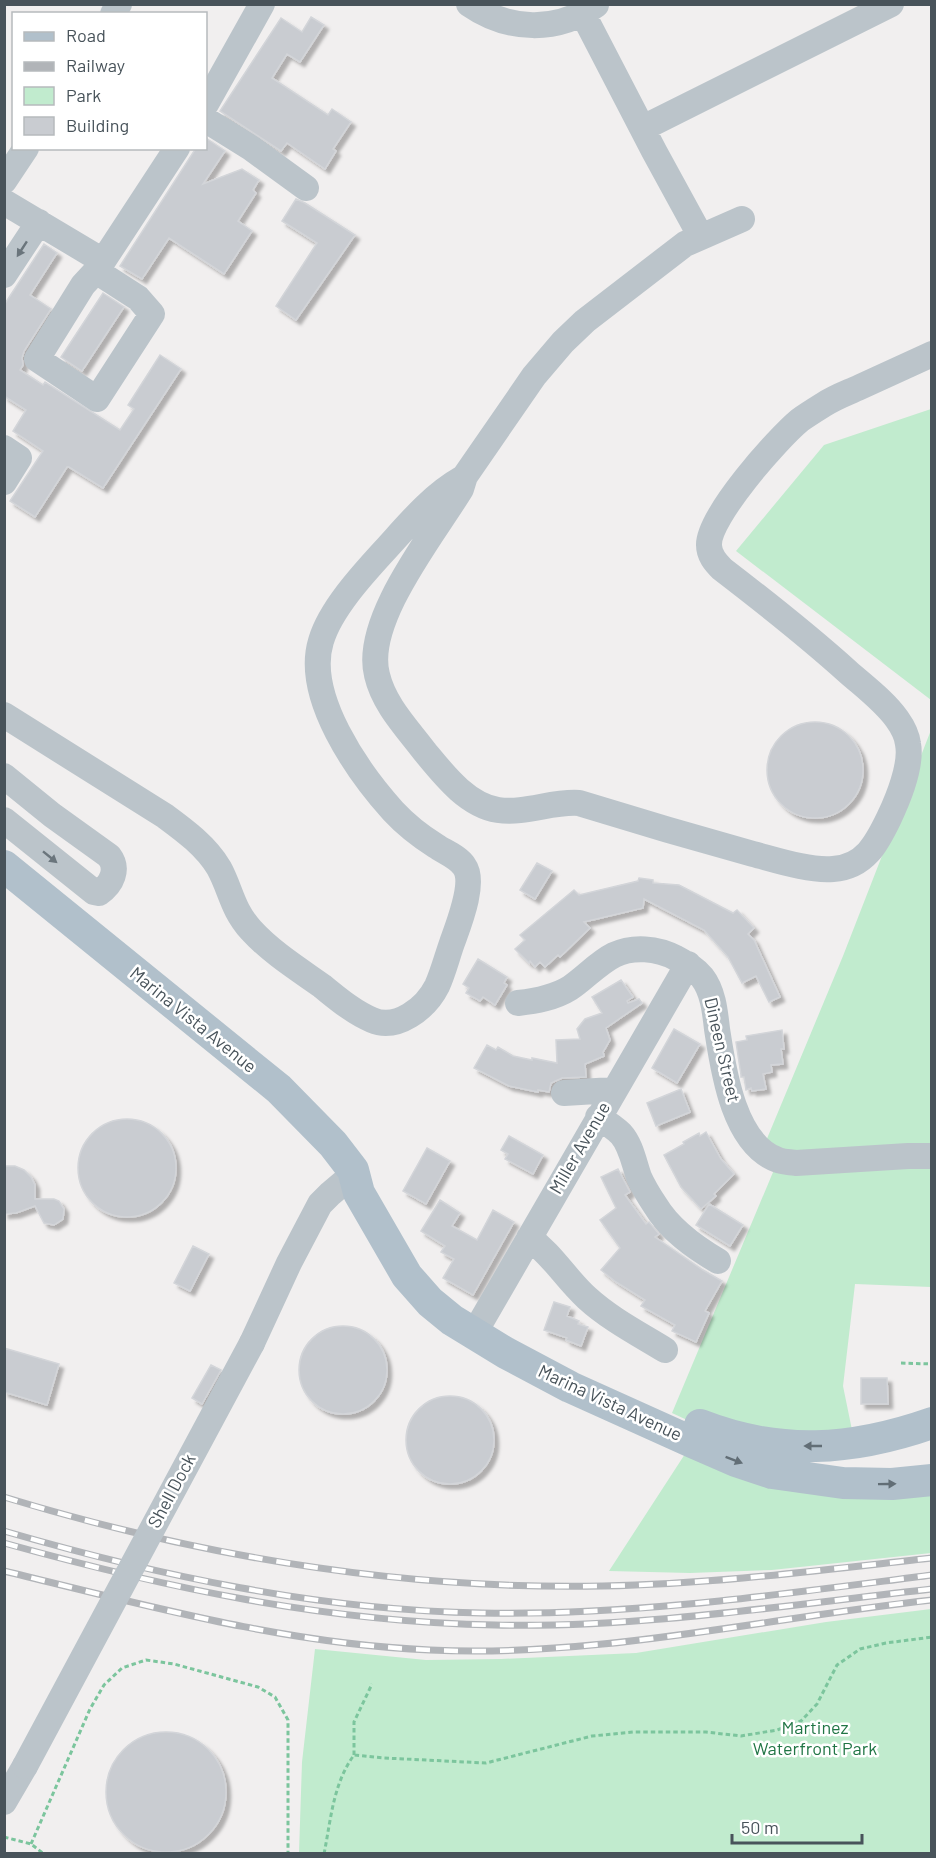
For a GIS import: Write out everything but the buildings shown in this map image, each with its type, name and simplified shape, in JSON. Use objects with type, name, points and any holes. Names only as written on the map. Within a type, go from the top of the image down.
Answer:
[{"type":"main road","name":"Marina Vista Avenue","points":[[4,866],[279,1089],[340,1153],[353,1170],[351,1188]]},
{"type":"main road","name":"Marina Vista Avenue","points":[[4,890],[288,1123],[351,1188],[407,1276],[430,1302],[452,1320],[570,1387],[736,1461],[772,1473],[843,1484],[892,1484],[932,1480]]},
{"type":"main road","points":[[475,1332],[528,1349],[700,1426],[748,1441],[820,1446],[854,1443],[898,1435],[932,1424]]},
{"type":"street","points":[[207,102],[262,4]]},
{"type":"street","points":[[469,4],[482,14],[500,22],[520,25],[566,21],[590,9],[643,128],[701,237]]},
{"type":"street","points":[[643,128],[891,4]]},
{"type":"street","points":[[207,121],[251,148],[306,188]]},
{"type":"street","points":[[4,181],[25,150]]},
{"type":"street","points":[[4,202],[103,261],[176,150]]},
{"type":"street","points":[[742,219],[685,244],[585,321],[563,342],[513,405],[465,476],[461,489],[408,572],[382,620],[375,657],[376,674],[384,695],[396,715],[443,774],[474,800],[498,810],[514,811],[560,803],[579,803],[774,860],[813,868],[832,870],[848,867],[861,860],[873,849],[891,813],[907,765],[908,744],[904,731],[897,719],[880,700],[813,641],[722,569],[714,560],[708,544],[716,521],[729,501],[800,420],[837,396],[932,354]]},
{"type":"street","points":[[4,275],[39,222]]},
{"type":"street","points":[[96,271],[138,298],[152,314],[97,399],[37,359],[83,285],[96,271]]},
{"type":"street","points":[[4,448],[20,458],[4,482]]},
{"type":"street","points":[[4,715],[186,831],[219,868],[238,914],[252,931],[299,970],[358,1013],[374,1021],[387,1023],[400,1020],[424,1004],[438,984],[464,907],[468,875],[465,866],[456,858],[423,838],[392,810],[339,738],[325,703],[318,659],[321,642],[337,609],[377,558],[434,499],[451,484],[465,476]]},
{"type":"street","points":[[4,776],[52,815],[109,856],[115,868],[110,882],[99,893],[94,892],[4,820]]},
{"type":"street","name":"Dineen Street","points":[[518,1003],[536,1001],[568,989],[614,955],[630,950],[648,949],[666,953],[688,964],[702,977],[711,995],[728,1090],[747,1133],[762,1151],[778,1160],[796,1163],[932,1156]]},
{"type":"street","name":"Miller Avenue","points":[[475,1332],[688,964]]},
{"type":"street","points":[[564,1093],[613,1090]]},
{"type":"street","points":[[598,1117],[621,1134],[629,1148],[640,1180],[656,1208],[676,1231],[718,1261]]},
{"type":"street","name":"Shell Dock","points":[[4,1802],[252,1342],[320,1204],[330,1194],[351,1188]]},
{"type":"street","points":[[529,1238],[548,1254],[572,1283],[595,1305],[665,1350]]},
{"type":"street","points":[[843,1484],[842,1462],[845,1458],[857,1448],[898,1435]]},
{"type":"path","points":[[901,1363],[932,1364]]},
{"type":"path","points":[[354,1755],[486,1763],[592,1736],[633,1732],[706,1732],[741,1736],[777,1730],[801,1721],[817,1704],[837,1665],[860,1649],[885,1643],[932,1637]]},
{"type":"path","points":[[31,1844],[90,1709],[104,1685],[122,1668],[146,1660],[174,1664],[258,1687],[275,1697],[288,1720],[288,1854]]},
{"type":"path","points":[[324,1854],[334,1798],[344,1768],[354,1755],[354,1722],[372,1684]]},
{"type":"path","points":[[4,1837],[31,1844],[44,1854]]},
{"type":"green space","points":[[932,409],[931,700],[736,551],[824,445]]},
{"type":"green space","points":[[931,730],[931,1152],[796,1159],[766,1141],[843,956]]},
{"type":"green space","points":[[931,1163],[931,1287],[855,1284],[843,1386],[852,1430],[820,1446],[700,1426],[672,1413],[776,1165]]},
{"type":"green space","points":[[685,1454],[931,1489],[931,1553],[772,1570],[690,1573],[609,1571]]},
{"type":"green space","name":"Martinez Waterfront Park","points":[[931,1609],[931,1853],[299,1853],[302,1762],[315,1649],[426,1660],[636,1653],[826,1622]]},
{"type":"railway","points":[[4,1497],[77,1518],[226,1552],[300,1565],[451,1582],[527,1586],[644,1585],[768,1576],[932,1558]]},
{"type":"railway","points":[[4,1531],[121,1562],[240,1588],[360,1605],[481,1613],[538,1613],[651,1607],[932,1575]]},
{"type":"railway","points":[[4,1543],[125,1574],[247,1600],[309,1610],[432,1622],[495,1625],[604,1623],[714,1614],[932,1589]]},
{"type":"railway","points":[[4,1571],[163,1609],[269,1631],[322,1640],[430,1650],[493,1651],[619,1642],[932,1600]]}]
